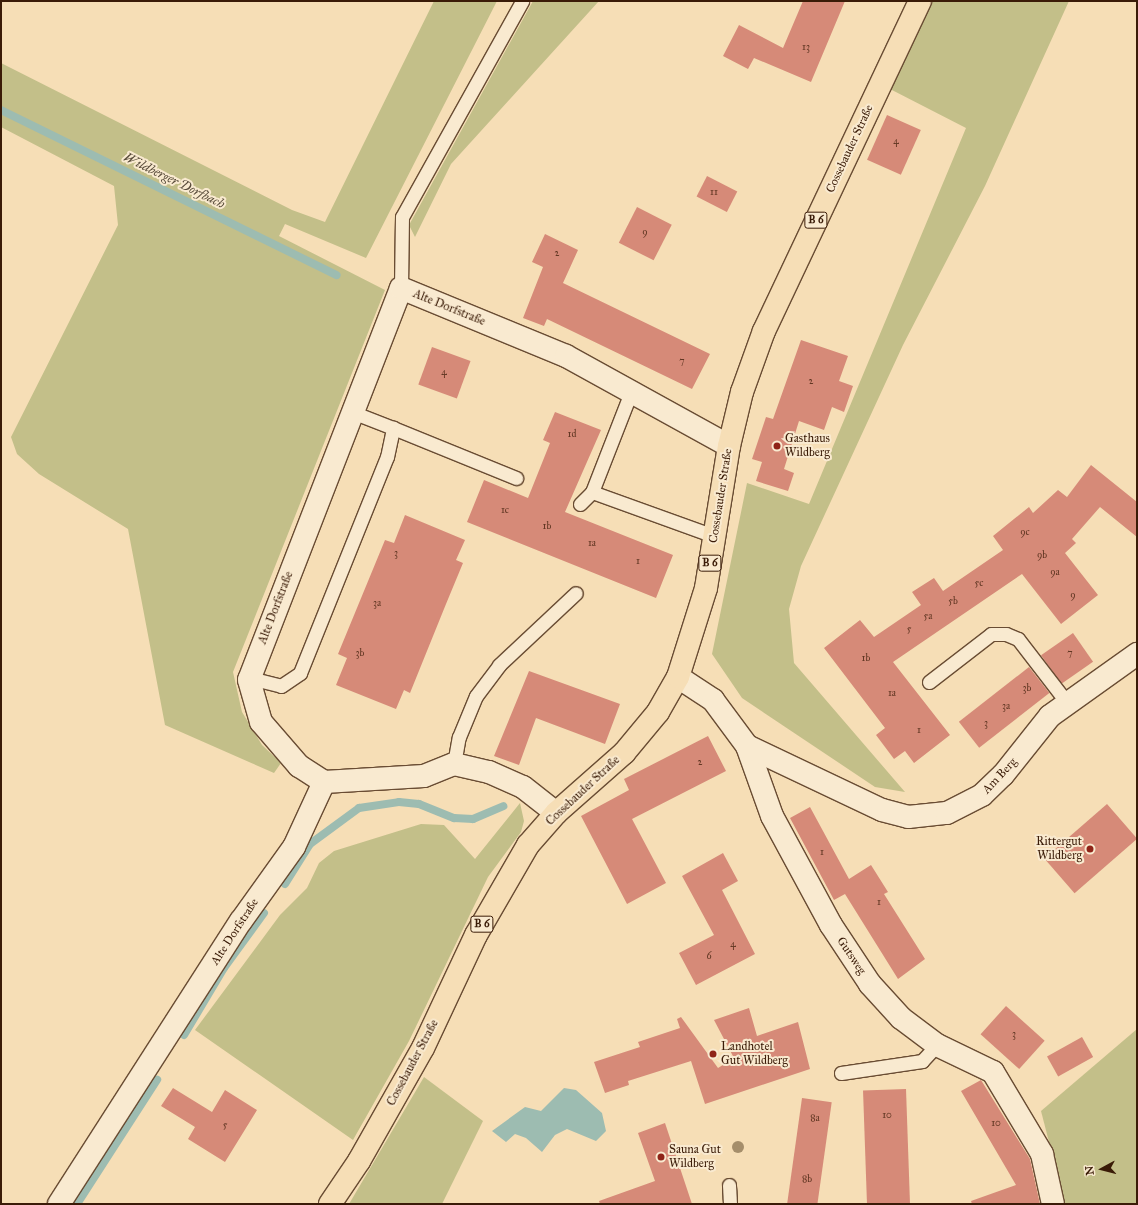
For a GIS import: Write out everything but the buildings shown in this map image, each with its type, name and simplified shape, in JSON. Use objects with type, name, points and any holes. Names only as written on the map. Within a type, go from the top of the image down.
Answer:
[{"type":"main road","name":"Cossebauder Straße","points":[[330,1204],[360,1161],[423,1048],[505,881],[528,845],[556,813],[624,753],[658,712],[678,677],[694,635],[714,536],[728,446],[764,331],[920,1]]},
{"type":"street","name":"Alte Dorfstraße","points":[[250,678],[401,288],[566,356],[728,446]]},
{"type":"street","name":"Am Berg","points":[[747,746],[882,810],[908,817],[926,817],[947,813],[982,795],[1003,775],[1050,716],[1137,654]]},
{"type":"street","name":"Gutsweg","points":[[678,677],[714,700],[747,746],[772,816],[830,925],[870,984],[901,1018],[937,1045],[994,1072],[1042,1154],[1053,1204]]},
{"type":"street","points":[[250,678],[261,722],[299,766],[324,782],[424,776],[454,764],[489,772],[523,787],[556,813]]},
{"type":"street","name":"Alte Dorfstraße","points":[[59,1204],[241,921],[294,847],[324,782]]},
{"type":"lane","points":[[401,288],[402,217],[522,1]]},
{"type":"lane","points":[[580,504],[592,492],[631,392]]},
{"type":"lane","points":[[352,412],[516,478]]},
{"type":"lane","points":[[250,678],[281,686],[300,673],[387,457],[393,428]]},
{"type":"lane","points":[[592,492],[714,536]]},
{"type":"lane","points":[[454,764],[459,737],[476,696],[499,665],[576,593]]},
{"type":"lane","points":[[929,682],[991,634],[1006,634],[1018,639],[1068,704]]},
{"type":"lane","points":[[841,1073],[922,1061],[937,1045]]},
{"type":"lane","points":[[729,1185],[730,1204]]},
{"type":"shaded area","points":[[434,1],[497,1],[366,258],[285,224],[279,236],[385,290],[233,672],[242,712],[262,745],[281,763],[274,773],[165,725],[128,529],[39,474],[17,454],[11,437],[118,225],[114,186],[1,127],[1,63],[292,210],[325,222]]},
{"type":"shaded area","points":[[533,1],[599,1],[451,164],[415,237],[409,225]]},
{"type":"shaded area","points":[[932,1],[1069,1],[985,186],[903,345],[801,566],[789,609],[794,663],[905,792],[875,787],[742,698],[712,654],[747,483],[809,504],[966,128],[890,89]]},
{"type":"shaded area","points":[[520,803],[524,821],[521,832],[488,877],[409,1041],[353,1140],[195,1030],[280,915],[307,888],[319,863],[334,851],[421,824],[444,825],[475,859]]},
{"type":"shaded area","points":[[1137,1029],[1137,1204],[1065,1204],[1041,1111]]},
{"type":"shaded area","points":[[424,1077],[483,1121],[442,1204],[349,1204]]},
{"type":"water","points":[[564,1088],[576,1090],[602,1113],[606,1131],[596,1141],[567,1129],[555,1135],[542,1152],[526,1138],[515,1134],[506,1142],[492,1131],[525,1107],[541,1111]]},
{"type":"waterway","name":"Wildberger Dorfbach","points":[[1,110],[337,275]]},
{"type":"waterway","points":[[285,884],[310,844],[359,808],[399,802],[419,804],[454,818],[473,819],[503,806]]},
{"type":"waterway","points":[[184,1035],[224,968],[264,913]]},
{"type":"waterway","points":[[77,1204],[157,1080]]},
{"type":"place","name":"Gasthaus Wildberg","points":[[777,446]]},
{"type":"place","name":"Rittergut Wildberg","points":[[1090,849]]},
{"type":"place","name":"Landhotel Gut Wildberg","points":[[713,1054]]},
{"type":"place","name":"Sauna Gut Wildberg","points":[[661,1157]]}]
